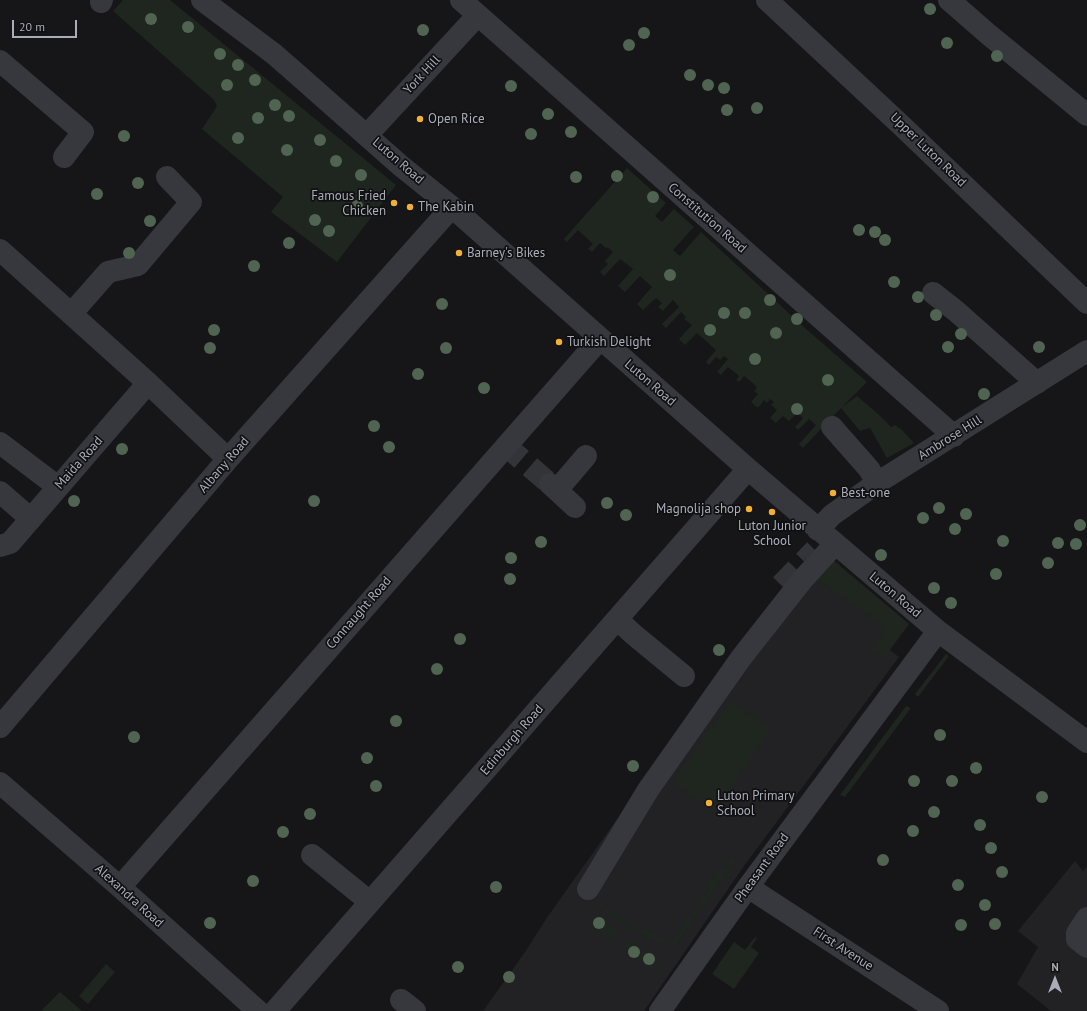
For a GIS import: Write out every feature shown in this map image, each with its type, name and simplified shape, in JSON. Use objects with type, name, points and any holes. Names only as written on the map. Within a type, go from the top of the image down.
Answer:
[{"type":"street","name":"Luton Road","points":[[202,0],[274,54],[402,166],[452,207],[748,469],[823,540],[938,631],[1087,742]]},
{"type":"street","name":"Constitution Road","points":[[461,0],[954,436]]},
{"type":"street","name":"Upper Luton Road","points":[[767,0],[1087,302]]},
{"type":"street","points":[[949,0],[1087,115]]},
{"type":"street","name":"York Hill","points":[[367,135],[478,15]]},
{"type":"street","points":[[0,61],[83,132],[64,157]]},
{"type":"street","points":[[71,314],[108,272],[138,265],[192,202],[167,177]]},
{"type":"street","name":"Albany Road","points":[[0,727],[228,459],[452,207]]},
{"type":"street","points":[[0,250],[148,383],[228,459]]},
{"type":"street","points":[[933,293],[956,311],[1037,383]]},
{"type":"street","name":"Connaught Road","points":[[120,887],[600,339]]},
{"type":"street","name":"Ambrose Hill","points":[[588,889],[648,790],[736,664],[803,579],[823,540],[832,515],[877,483],[1087,351]]},
{"type":"street","name":"Maida Road","points":[[5,545],[31,519],[148,383]]},
{"type":"street","points":[[832,427],[869,469],[877,483]]},
{"type":"street","points":[[0,443],[58,487]]},
{"type":"street","points":[[575,506],[553,487],[586,456]]},
{"type":"street","name":"Edinburgh Road","points":[[275,1011],[748,469]]},
{"type":"street","points":[[0,492],[31,519]]},
{"type":"street","points":[[617,619],[684,676]]},
{"type":"street","name":"Pheasant Road","points":[[660,1011],[748,887],[938,631]]},
{"type":"street","name":"Alexandra Road","points":[[0,783],[120,887],[258,1011]]},
{"type":"street","points":[[312,855],[370,902]]},
{"type":"street","name":"First Avenue","points":[[748,887],[938,1011]]},
{"type":"street","points":[[1087,918],[1077,933],[1077,939],[1087,947]]},
{"type":"shaded area","points":[[123,0],[170,0],[396,185],[337,262],[271,212],[283,197],[202,129],[217,106],[213,99],[113,11]]},
{"type":"shaded area","points":[[627,168],[666,203],[655,216],[662,222],[674,209],[694,227],[673,250],[680,256],[701,232],[805,328],[867,382],[842,407],[857,396],[891,427],[895,425],[902,430],[914,443],[887,458],[870,428],[860,431],[841,408],[803,448],[799,444],[816,425],[809,419],[798,430],[795,427],[803,418],[797,413],[789,421],[783,416],[776,423],[770,418],[777,410],[771,405],[774,402],[770,399],[767,403],[764,400],[758,408],[751,402],[758,394],[754,391],[757,388],[754,384],[744,376],[739,382],[736,380],[739,376],[728,367],[721,375],[717,372],[728,359],[724,356],[720,360],[716,357],[709,365],[706,362],[716,350],[697,333],[685,345],[679,339],[692,325],[684,319],[686,317],[681,312],[666,328],[662,324],[679,307],[673,300],[663,311],[658,307],[662,303],[656,298],[643,310],[637,304],[652,287],[640,276],[625,292],[618,286],[633,269],[620,259],[604,276],[600,272],[608,264],[605,261],[613,252],[600,243],[592,252],[588,249],[593,244],[578,230],[567,242],[564,239]]},
{"type":"shaded area","name":"Luton Primary School","points":[[821,550],[909,624],[890,650],[899,657],[744,866],[644,1011],[483,1011],[523,955],[548,916],[647,777]]},
{"type":"shaded area","points":[[833,560],[909,624],[883,658],[871,649],[887,629],[817,579]]},
{"type":"shaded area","points":[[946,654],[949,656],[918,697],[915,694]]},
{"type":"shaded area","points":[[731,700],[771,730],[713,811],[673,781]]},
{"type":"shaded area","points":[[906,706],[911,708],[845,797],[840,795]]},
{"type":"shaded area","points":[[733,856],[736,860],[674,947],[657,942],[626,926],[600,907],[600,903],[642,932],[645,928],[670,944],[709,889],[705,886],[719,869],[722,870]]},
{"type":"shaded area","points":[[1075,861],[1083,871],[1087,866],[1087,1011],[1051,1011],[1017,984],[1038,947],[1018,931]]},
{"type":"shaded area","points":[[598,917],[617,931],[613,940],[590,927]]},
{"type":"shaded area","points":[[755,937],[757,938],[751,947],[759,953],[734,989],[712,974],[734,942],[745,950]]},
{"type":"shaded area","points":[[628,940],[659,963],[654,970],[624,947]]},
{"type":"shaded area","points":[[106,964],[115,972],[88,1004],[79,996]]},
{"type":"shaded area","points":[[60,992],[82,1011],[41,1011]]},
{"type":"tunnel","points":[[505,445],[550,484]]},
{"type":"tunnel","points":[[781,585],[815,550]]},
{"type":"place","name":"Open Rice","points":[[420,119]]},
{"type":"place","name":"Famous Fried Chicken","points":[[394,203]]},
{"type":"place","name":"The Kabin","points":[[410,207]]},
{"type":"place","name":"Barney's Bikes","points":[[459,253]]},
{"type":"place","name":"Turkish Delight","points":[[559,342]]},
{"type":"place","name":"Best-one","points":[[833,493]]},
{"type":"place","name":"Magnolija shop","points":[[749,509]]},
{"type":"place","name":"Luton Junior School","points":[[772,512]]},
{"type":"place","name":"Luton Primary School","points":[[709,803]]}]
